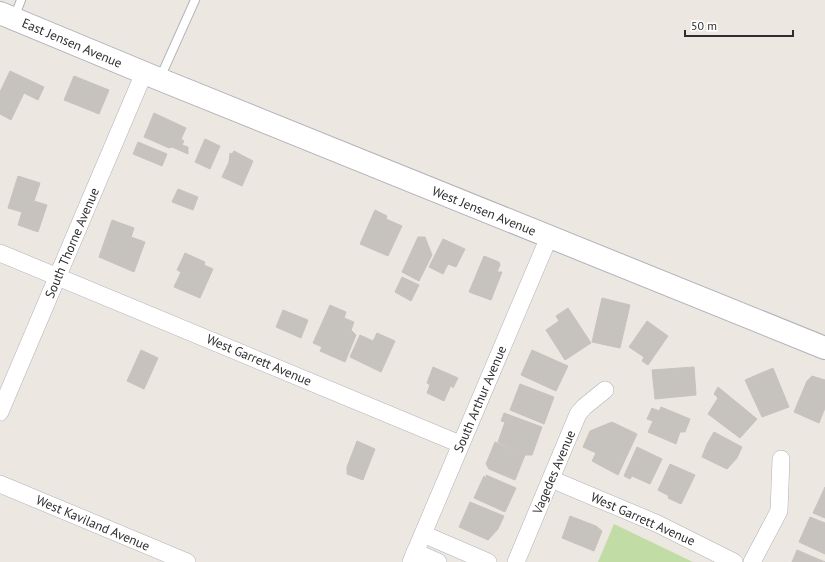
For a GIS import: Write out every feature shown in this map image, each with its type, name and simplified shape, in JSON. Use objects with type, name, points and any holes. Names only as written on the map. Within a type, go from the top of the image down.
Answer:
[{"type":"street","name":"East Jensen Avenue","points":[[12,10],[152,76]]},
{"type":"street","name":"West Jensen Avenue","points":[[152,76],[825,348]]},
{"type":"street","name":"South Thorne Avenue","points":[[0,412],[58,276],[152,76]]},
{"type":"street","name":"South Arthur Avenue","points":[[413,557],[549,237]]},
{"type":"street","name":"West Garrett Avenue","points":[[0,253],[460,444]]},
{"type":"street","name":"Vagedes Avenue","points":[[516,562],[578,414],[605,390]]},
{"type":"street","points":[[752,562],[779,511],[781,459]]},
{"type":"street","name":"West Garrett Avenue","points":[[551,479],[658,524],[734,562]]},
{"type":"street","name":"West Kaviland Avenue","points":[[0,484],[187,562]]},
{"type":"street","points":[[423,534],[488,562]]},
{"type":"street","points":[[413,557],[438,562]]},
{"type":"lane","points":[[152,76],[195,0]]},
{"type":"green space","points":[[614,524],[693,562],[598,562]]},
{"type":"building","points":[[10,71],[44,87],[38,100],[24,93],[11,120],[0,114],[0,92]]},
{"type":"building","points":[[74,76],[109,90],[99,114],[64,100]]},
{"type":"building","points":[[154,113],[186,128],[181,139],[184,141],[182,145],[188,147],[188,154],[172,147],[169,148],[144,137]]},
{"type":"building","points":[[205,139],[220,146],[210,169],[195,162]]},
{"type":"building","points":[[138,142],[167,154],[162,166],[133,154]]},
{"type":"building","points":[[234,151],[253,161],[242,186],[222,177],[229,162],[230,153],[232,154]]},
{"type":"building","points":[[18,176],[40,183],[34,201],[47,205],[38,232],[18,225],[22,212],[8,208]]},
{"type":"building","points":[[178,189],[198,197],[193,210],[172,202]]},
{"type":"building","points":[[375,210],[387,216],[386,219],[402,226],[388,256],[360,244]]},
{"type":"building","points":[[112,220],[134,228],[131,237],[145,242],[134,272],[99,257]]},
{"type":"building","points":[[418,237],[425,237],[432,255],[419,281],[402,272]]},
{"type":"building","points":[[443,239],[465,249],[456,267],[448,264],[443,274],[429,267]]},
{"type":"building","points":[[185,253],[205,262],[204,265],[213,269],[200,298],[174,287],[181,272],[177,270]]},
{"type":"building","points":[[484,256],[499,262],[500,265],[497,272],[502,272],[491,300],[469,292]]},
{"type":"building","points":[[402,277],[419,285],[411,301],[395,292]]},
{"type":"building","points":[[602,298],[630,305],[620,348],[592,342]]},
{"type":"building","points":[[330,305],[346,312],[344,318],[354,322],[351,330],[356,335],[345,362],[320,351],[322,347],[313,343]]},
{"type":"building","points":[[568,308],[591,343],[565,360],[546,330],[559,321],[556,316]]},
{"type":"building","points":[[283,310],[308,320],[301,338],[276,327]]},
{"type":"building","points":[[647,321],[668,336],[648,365],[642,361],[644,357],[629,347]]},
{"type":"building","points":[[377,333],[395,341],[381,372],[350,357],[360,335],[373,341]]},
{"type":"building","points":[[141,350],[158,358],[144,389],[127,381]]},
{"type":"building","points":[[532,350],[568,366],[556,391],[521,375]]},
{"type":"building","points":[[433,367],[458,378],[453,388],[451,385],[444,401],[427,393],[430,385],[427,383]]},
{"type":"building","points":[[694,367],[696,395],[655,399],[652,370]]},
{"type":"building","points":[[773,368],[789,407],[762,417],[745,380]]},
{"type":"building","points":[[812,376],[825,380],[825,408],[819,423],[794,412],[807,381]]},
{"type":"building","points":[[520,384],[554,397],[544,424],[510,410]]},
{"type":"building","points":[[718,387],[757,419],[740,438],[708,414],[718,398],[714,394]]},
{"type":"building","points":[[661,407],[690,419],[685,432],[680,432],[676,444],[648,432],[653,421],[647,419],[652,408],[659,411]]},
{"type":"building","points":[[504,413],[542,427],[532,455],[525,455],[498,442],[505,422],[501,421]]},
{"type":"building","points":[[612,422],[637,434],[618,475],[592,461],[596,453],[583,447],[590,431]]},
{"type":"building","points":[[714,432],[742,447],[737,458],[727,469],[702,457]]},
{"type":"building","points":[[357,441],[375,449],[363,480],[347,474],[347,467]]},
{"type":"building","points":[[495,442],[525,455],[515,480],[489,469],[486,464]]},
{"type":"building","points":[[637,447],[662,459],[650,484],[632,476],[630,479],[624,476]]},
{"type":"building","points":[[670,464],[695,475],[681,504],[668,498],[669,496],[658,490]]},
{"type":"building","points":[[486,475],[516,488],[505,512],[474,498],[484,476],[487,479]]},
{"type":"building","points":[[825,487],[825,518],[813,513]]},
{"type":"building","points":[[470,502],[504,516],[498,529],[488,540],[459,527]]},
{"type":"building","points":[[570,516],[596,526],[602,531],[594,551],[562,538]]},
{"type":"building","points":[[810,517],[825,523],[825,554],[799,542]]},
{"type":"building","points":[[797,550],[825,562],[792,562]]}]
